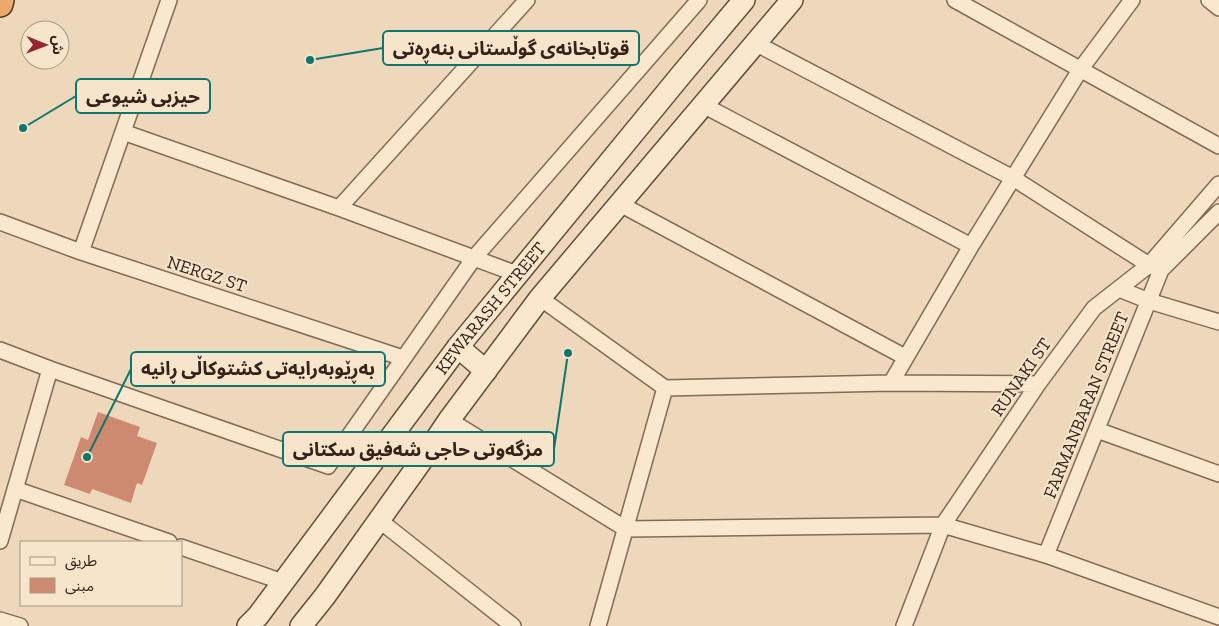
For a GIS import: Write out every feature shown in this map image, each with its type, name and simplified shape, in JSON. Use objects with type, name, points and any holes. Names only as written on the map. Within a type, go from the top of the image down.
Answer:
[{"type":"highway","points":[[0,4],[1,0]]},
{"type":"main road","name":"KEWARASH STREET","points":[[248,626],[258,616],[458,347],[674,82],[744,0]]},
{"type":"main road","name":"KEWARASH STREET","points":[[301,626],[325,596],[449,420],[540,298],[792,0]]},
{"type":"main road","points":[[458,347],[486,371]]},
{"type":"street","points":[[81,252],[169,0]]},
{"type":"street","points":[[339,208],[527,0]]},
{"type":"street","points":[[0,350],[328,466],[474,258],[699,0]]},
{"type":"street","points":[[955,0],[1219,146]]},
{"type":"street","points":[[891,383],[971,246],[1080,70],[1132,0]]},
{"type":"street","points":[[1209,0],[1219,8]]},
{"type":"street","points":[[755,43],[1013,178],[1155,267]]},
{"type":"street","points":[[703,105],[971,246]]},
{"type":"street","points":[[123,132],[339,208],[517,274]]},
{"type":"street","name":"RUNAKI ST","points":[[1155,267],[1219,184]]},
{"type":"street","points":[[620,204],[905,357]]},
{"type":"street","name":"RUNAKI ST","points":[[904,626],[943,525],[1038,384],[1094,308],[1119,288],[1155,267],[1219,212]]},
{"type":"street","name":"NERGZ ST","points":[[0,222],[81,252],[403,358]]},
{"type":"street","name":"FARMANBARAN STREET","points":[[1046,554],[1149,301],[1155,267]]},
{"type":"street","points":[[1119,288],[1149,301],[1219,322]]},
{"type":"street","points":[[540,298],[665,388],[891,383],[1038,384]]},
{"type":"street","points":[[1,537],[50,369]]},
{"type":"street","points":[[598,626],[665,388]]},
{"type":"street","points":[[449,420],[626,529],[943,525],[1046,554],[1219,617]]},
{"type":"street","points":[[1096,430],[1219,474]]},
{"type":"street","points":[[15,488],[166,541]]},
{"type":"street","points":[[379,520],[513,626]]},
{"type":"street","points":[[182,547],[283,582]]},
{"type":"street","points":[[0,620],[20,626]]},
{"type":"building","points":[[98,412],[140,427],[137,436],[157,443],[142,485],[137,483],[131,503],[92,489],[90,494],[64,485],[81,437],[88,440]]},
{"type":"place","name":"قوتابخانه‌ی گوڵستانی بنه‌ڕه‌تی","points":[[310,60]]},
{"type":"place","name":"حیزبی شیوعی","points":[[23,128]]},
{"type":"place","name":"مزگەوتی حاجی شەفیق سکتانی","points":[[568,353]]},
{"type":"place","name":"بەڕێوبەرایەتی کشتوکاڵی ڕانیە","points":[[87,457]]}]
